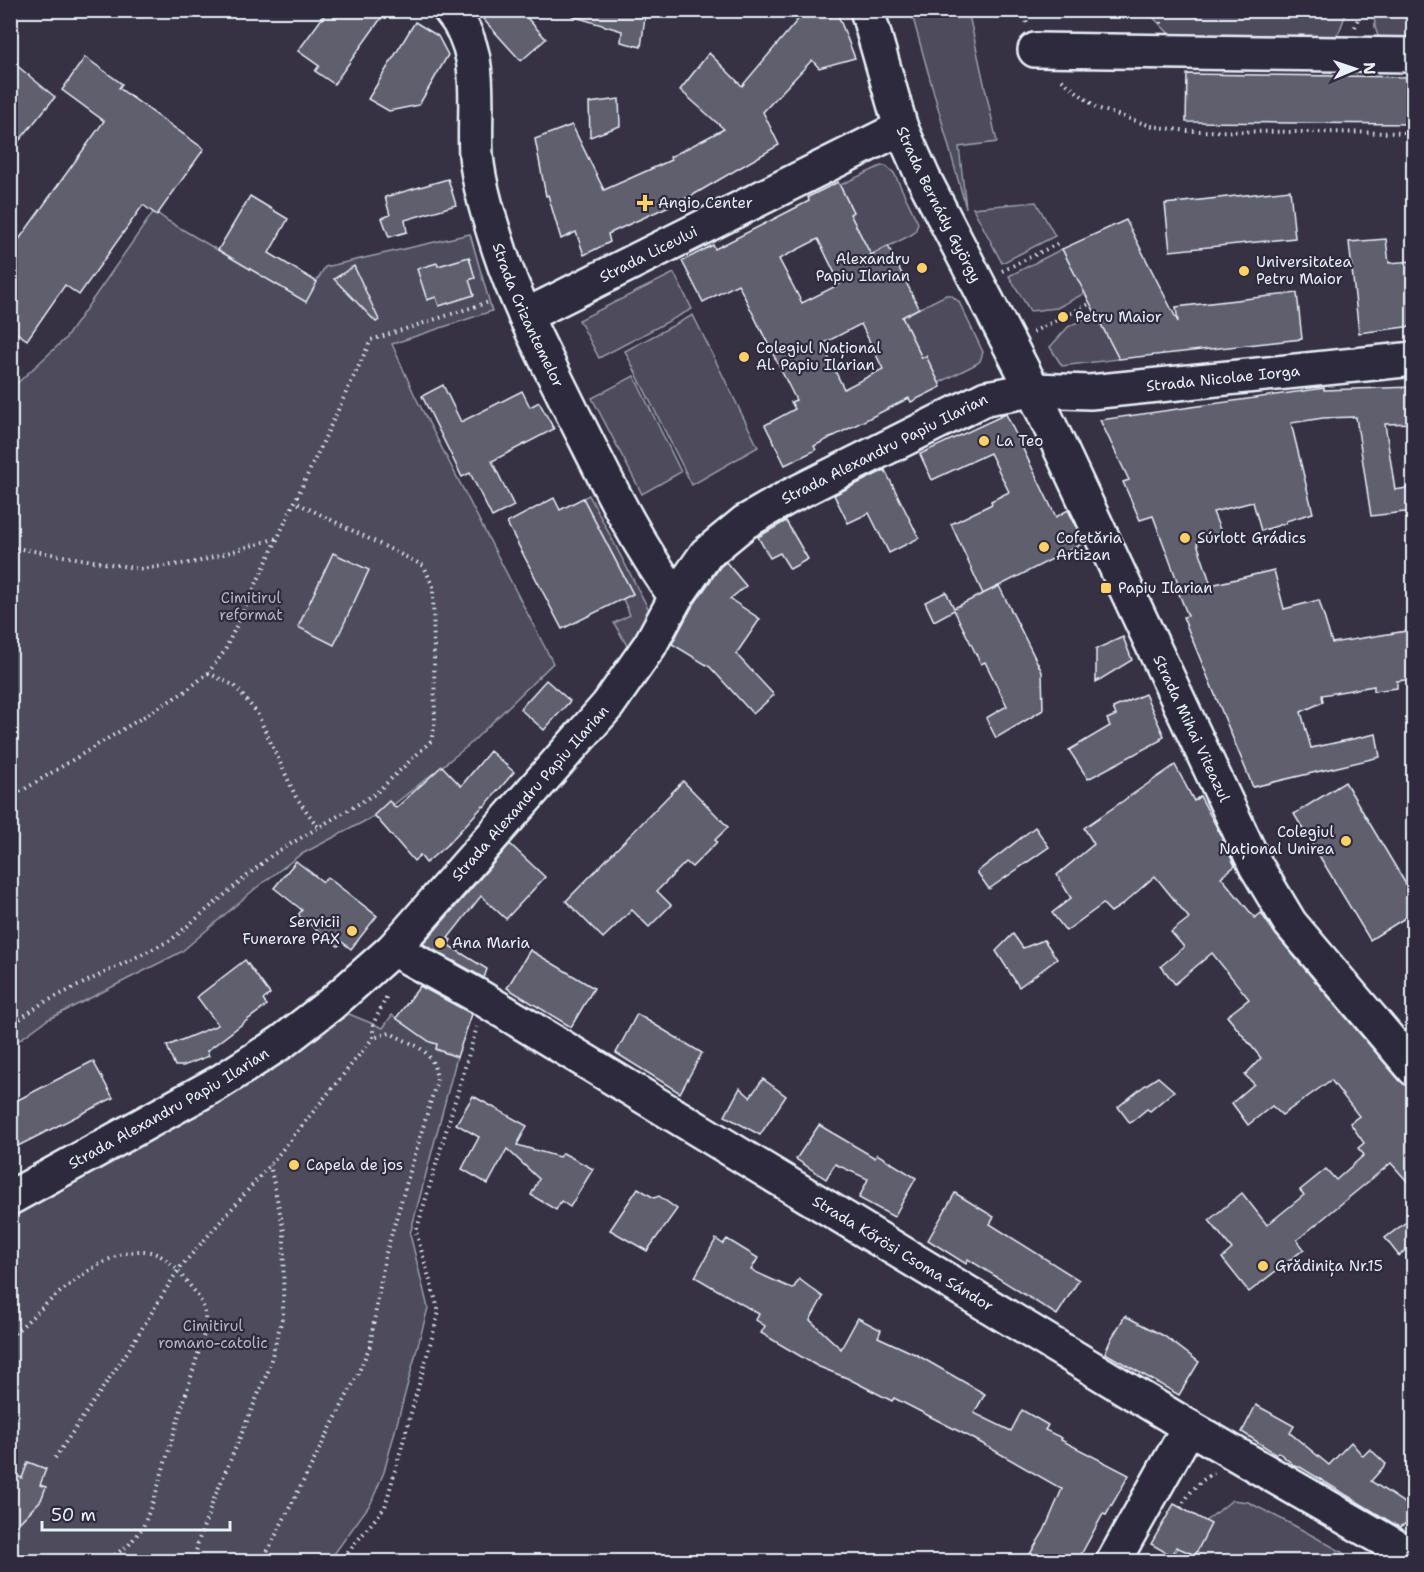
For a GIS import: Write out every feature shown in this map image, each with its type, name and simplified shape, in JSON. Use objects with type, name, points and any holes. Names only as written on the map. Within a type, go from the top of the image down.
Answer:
[{"type":"street","name":"Strada Crizantemelor","points":[[450,10],[458,19],[470,42],[475,67],[476,155],[481,187],[499,251],[511,307],[590,447],[648,558],[676,597]]},
{"type":"street","name":"Strada Bernády György","points":[[867,10],[901,128],[945,222],[1033,390]]},
{"type":"street","points":[[1035,50],[1413,55]]},
{"type":"street","name":"Strada Liceului","points":[[511,307],[901,128]]},
{"type":"street","name":"Strada Nicolae Iorga","points":[[1033,390],[1090,392],[1413,359]]},
{"type":"street","name":"Strada Alexandru Papiu Ilarian","points":[[10,1198],[220,1082],[282,1042],[331,1004],[393,949],[608,705],[650,645],[676,597],[706,554],[745,522],[790,496],[986,398],[1033,390]]},
{"type":"street","name":"Strada Mihai Viteazul","points":[[1033,390],[1256,867],[1290,923],[1413,1069]]},
{"type":"street","name":"Strada Kőrösi Csoma Sándor","points":[[393,949],[478,996],[1189,1427],[1413,1557]]},
{"type":"street","points":[[1113,1562],[1189,1427]]},
{"type":"path","points":[[1035,50],[1056,76],[1097,108],[1151,126],[1188,131],[1413,133]]},
{"type":"path","points":[[993,276],[1059,243]]},
{"type":"path","points":[[1027,335],[1090,303]]},
{"type":"path","points":[[10,798],[186,691],[208,673],[224,652],[371,340],[511,307]]},
{"type":"path","points":[[10,1026],[41,1004],[171,940],[272,855],[375,794],[431,741],[435,724],[433,587],[424,566],[295,502]]},
{"type":"path","points":[[10,547],[140,569],[197,562],[278,538]]},
{"type":"path","points":[[208,673],[235,686],[257,713],[296,797],[318,827]]},
{"type":"path","points":[[373,1038],[373,1024],[393,984]]},
{"type":"path","points":[[340,1562],[385,1508],[440,1312],[416,1232],[477,1026]]},
{"type":"path","points":[[55,1458],[128,1351],[178,1270],[270,1165],[373,1038],[390,1033],[428,1053],[435,1065],[437,1080],[385,1256],[370,1346],[262,1562]]},
{"type":"path","points":[[194,1562],[198,1542],[214,1499],[268,1371],[283,1315],[284,1232],[270,1165]]},
{"type":"path","points":[[10,1337],[60,1292],[102,1262],[125,1253],[146,1251],[163,1257],[178,1270],[198,1296],[206,1314],[204,1334],[155,1496],[143,1527],[128,1546],[104,1562]]},
{"type":"path","points":[[1181,1508],[1186,1498],[1203,1479],[1221,1469]]},
{"type":"green space","points":[[911,11],[989,11],[969,15],[997,142],[959,147],[966,208]]},
{"type":"green space","points":[[1147,11],[1347,11],[1339,32],[1331,41],[1179,44]]},
{"type":"green space","points":[[1374,11],[1413,11],[1413,49],[1379,39],[1375,27]]},
{"type":"green space","points":[[881,166],[886,166],[894,173],[918,223],[915,232],[911,235],[871,255],[850,214],[853,212],[840,185]]},
{"type":"green space","points":[[1036,202],[1055,236],[1002,263],[973,208]]},
{"type":"green space","name":"Cimitirul reformat","points":[[154,211],[305,301],[325,267],[470,234],[492,311],[392,344],[415,396],[553,663],[469,745],[388,809],[300,855],[256,888],[181,952],[47,1020],[11,1046],[11,389],[65,339]]},
{"type":"green space","points":[[1062,249],[1085,293],[1057,308],[1030,311],[1009,276]]},
{"type":"green space","points":[[674,273],[692,309],[599,358],[579,320]]},
{"type":"green space","points":[[946,295],[951,295],[959,302],[983,352],[980,361],[976,364],[939,383],[926,356],[922,358],[902,317]]},
{"type":"green space","points":[[1095,313],[1119,359],[1062,366],[1050,347],[1068,327]]},
{"type":"green space","points":[[693,315],[758,447],[692,485],[625,351]]},
{"type":"green space","points":[[634,376],[681,472],[642,494],[592,398]]},
{"type":"green space","points":[[589,495],[650,612],[629,649],[614,623],[630,615],[623,599],[633,594],[583,498]]},
{"type":"green space","name":"Cimitirul romano-catolic","points":[[349,1014],[383,1028],[392,1015],[437,1044],[436,1050],[457,1057],[410,1234],[428,1308],[384,1472],[371,1503],[329,1561],[11,1562],[11,1213],[244,1087]]},
{"type":"green space","points":[[1232,1500],[1248,1502],[1295,1526],[1342,1552],[1350,1561],[1172,1562],[1176,1552],[1189,1535]]},
{"type":"building","points":[[328,10],[387,10],[334,84],[315,71],[319,66],[298,51]]},
{"type":"building","points":[[475,10],[520,10],[546,39],[521,61]]},
{"type":"building","points":[[573,10],[646,10],[641,47],[621,42],[622,31],[572,16]]},
{"type":"building","points":[[806,10],[836,10],[855,58],[819,68],[812,60],[763,112],[779,145],[693,195],[608,234],[610,242],[584,255],[576,232],[561,239],[548,195],[546,196],[535,139],[572,125],[604,190],[671,160],[670,157],[724,129],[680,90],[709,53],[742,86]]},
{"type":"building","points":[[415,22],[438,36],[448,55],[419,105],[389,111],[368,99]]},
{"type":"building","points":[[85,57],[122,84],[119,88],[204,149],[157,215],[143,205],[79,295],[65,285],[27,340],[10,328],[10,252],[104,121],[62,90]]},
{"type":"building","points":[[10,60],[55,97],[10,152]]},
{"type":"building","points":[[1187,74],[1413,77],[1413,124],[1186,122]]},
{"type":"building","points":[[619,99],[620,126],[590,137],[589,103]]},
{"type":"building","points":[[448,179],[456,205],[405,220],[407,232],[389,237],[382,218],[390,215],[385,197]]},
{"type":"building","points":[[838,182],[853,212],[850,214],[871,255],[888,246],[919,308],[902,317],[922,358],[926,356],[941,387],[911,402],[909,398],[814,446],[816,450],[785,465],[765,425],[795,409],[791,402],[796,400],[738,284],[703,302],[682,261],[713,245],[715,249],[809,201],[808,197]],"holes":[[[818,239],[840,284],[802,303],[779,259]],[[861,324],[883,369],[844,389],[822,344]]]},
{"type":"building","points":[[1290,190],[1295,238],[1170,251],[1165,204]]},
{"type":"building","points":[[250,196],[288,219],[269,253],[317,282],[306,302],[218,250]]},
{"type":"building","points":[[1126,220],[1178,322],[1176,307],[1297,293],[1302,339],[1119,359],[1062,249]]},
{"type":"building","points":[[1386,239],[1389,263],[1413,261],[1413,326],[1359,333],[1349,242]]},
{"type":"building","points":[[469,257],[475,278],[469,280],[474,295],[439,306],[436,297],[427,300],[417,269]]},
{"type":"building","points":[[354,266],[379,320],[376,322],[334,279]]},
{"type":"building","points":[[443,385],[461,422],[522,391],[530,407],[539,402],[554,429],[492,461],[514,506],[492,517],[470,473],[462,477],[422,396]]},
{"type":"building","points":[[1413,387],[1413,423],[1385,424],[1395,490],[1413,487],[1413,511],[1371,516],[1356,417],[1323,418],[1291,423],[1313,513],[1261,531],[1253,502],[1213,512],[1221,532],[1197,543],[1211,585],[1274,570],[1284,609],[1319,600],[1332,643],[1413,630],[1413,679],[1397,681],[1397,688],[1374,691],[1374,686],[1322,695],[1323,702],[1301,712],[1311,748],[1376,734],[1380,757],[1253,787],[1183,617],[1188,616],[1153,516],[1140,520],[1123,482],[1129,480],[1100,420],[1324,388],[1324,390]]},
{"type":"building","points":[[1006,414],[1056,517],[1068,510],[1084,543],[983,594],[951,524],[992,504],[991,501],[1009,492],[990,453],[932,480],[920,454]]},
{"type":"building","points":[[885,470],[919,538],[889,553],[869,513],[848,523],[834,495]]},
{"type":"building","points":[[554,498],[560,510],[583,498],[633,594],[562,629],[507,523]]},
{"type":"building","points":[[786,521],[808,559],[790,569],[780,553],[770,558],[758,537]]},
{"type":"building","points":[[333,553],[369,570],[334,645],[298,627]]},
{"type":"building","points":[[726,562],[746,586],[730,599],[760,619],[736,654],[774,695],[753,714],[710,667],[672,644],[692,607]]},
{"type":"building","points":[[999,586],[1042,672],[1043,710],[996,738],[986,718],[1007,706],[985,662],[981,664],[954,610],[934,621],[925,602],[946,592],[954,608]]},
{"type":"building","points":[[1123,637],[1132,660],[1096,682],[1096,649]]},
{"type":"building","points":[[546,680],[570,701],[544,730],[520,709]]},
{"type":"building","points":[[1145,694],[1164,736],[1160,738],[1161,740],[1088,779],[1069,750],[1110,726],[1107,719],[1116,715],[1113,708]]},
{"type":"building","points":[[490,751],[514,772],[449,843],[426,863],[420,855],[414,861],[374,815],[389,801],[396,808],[442,766],[461,786]]},
{"type":"building","points":[[1175,765],[1194,801],[1200,796],[1235,866],[1221,877],[1255,918],[1261,913],[1276,935],[1400,1081],[1413,1088],[1413,1188],[1391,1163],[1297,1240],[1304,1249],[1249,1292],[1222,1258],[1232,1249],[1209,1220],[1242,1193],[1267,1225],[1304,1195],[1300,1190],[1326,1169],[1336,1180],[1364,1155],[1358,1148],[1364,1143],[1350,1123],[1359,1116],[1331,1080],[1282,1115],[1272,1106],[1248,1125],[1232,1103],[1254,1084],[1245,1075],[1261,1058],[1227,1016],[1249,999],[1212,953],[1175,984],[1161,966],[1184,947],[1171,932],[1189,918],[1155,876],[1111,912],[1103,904],[1066,931],[1052,913],[1071,898],[1057,875],[1094,844],[1084,828]]},
{"type":"building","points":[[683,781],[728,827],[715,840],[717,842],[692,867],[686,862],[657,891],[671,905],[649,927],[632,910],[603,938],[566,901]]},
{"type":"building","points":[[1345,782],[1413,896],[1413,913],[1370,940],[1294,814]]},
{"type":"building","points":[[1035,827],[1049,847],[989,889],[977,872]]},
{"type":"building","points":[[510,844],[545,877],[506,919],[481,896],[448,938],[451,940],[448,945],[487,969],[484,978],[423,944]]},
{"type":"building","points":[[296,861],[323,882],[327,877],[377,916],[351,949],[342,942],[338,946],[298,915],[302,910],[274,888]]},
{"type":"building","points":[[1013,934],[1023,948],[1044,940],[1057,959],[1019,987],[996,951]]},
{"type":"building","points":[[530,950],[594,988],[571,1027],[507,988]]},
{"type":"building","points":[[245,960],[270,994],[263,1000],[267,1005],[207,1051],[209,1056],[183,1066],[175,1066],[167,1046],[218,1025],[197,997]]},
{"type":"building","points":[[420,986],[472,1014],[457,1057],[436,1049],[437,1044],[430,1042],[396,1018]]},
{"type":"building","points":[[637,1014],[702,1053],[680,1093],[616,1053]]},
{"type":"building","points":[[93,1061],[113,1098],[10,1150],[10,1104]]},
{"type":"building","points":[[1158,1077],[1174,1091],[1150,1111],[1147,1109],[1130,1123],[1118,1107]]},
{"type":"building","points":[[763,1079],[786,1096],[760,1135],[725,1116],[740,1088],[750,1097]]},
{"type":"building","points":[[473,1096],[527,1126],[517,1145],[559,1157],[563,1153],[593,1169],[570,1207],[561,1201],[556,1210],[531,1195],[539,1179],[507,1149],[488,1184],[462,1169],[479,1137],[456,1124]]},
{"type":"building","points":[[819,1125],[875,1158],[877,1154],[916,1178],[894,1217],[859,1198],[868,1179],[835,1164],[826,1179],[796,1159]]},
{"type":"building","points":[[638,1188],[654,1198],[659,1196],[677,1209],[647,1251],[610,1230]]},
{"type":"building","points":[[955,1193],[994,1217],[990,1224],[1079,1280],[1057,1315],[968,1259],[966,1264],[928,1240]]},
{"type":"building","points":[[1413,1217],[1413,1243],[1399,1256],[1385,1238]]},
{"type":"building","points":[[716,1239],[723,1244],[727,1239],[758,1258],[751,1270],[793,1289],[799,1279],[823,1297],[810,1320],[841,1349],[858,1318],[881,1330],[878,1337],[917,1355],[985,1394],[974,1413],[1011,1431],[1022,1410],[1048,1425],[1045,1430],[1062,1438],[1061,1440],[1129,1475],[1106,1515],[1103,1514],[1077,1562],[1025,1562],[1044,1531],[1062,1489],[974,1439],[894,1398],[892,1401],[847,1378],[817,1366],[761,1333],[765,1326],[756,1320],[759,1314],[695,1277]]},
{"type":"building","points":[[1125,1316],[1164,1336],[1199,1362],[1179,1395],[1105,1353]]},
{"type":"building","points":[[1256,1405],[1294,1426],[1290,1433],[1329,1465],[1351,1442],[1363,1456],[1370,1449],[1386,1464],[1371,1481],[1413,1509],[1413,1520],[1399,1527],[1300,1467],[1296,1467],[1278,1452],[1276,1454],[1242,1432]]},
{"type":"building","points":[[28,1462],[46,1469],[40,1485],[46,1487],[41,1500],[11,1531],[13,1475],[22,1478]]},
{"type":"building","points":[[1174,1504],[1211,1524],[1195,1555],[1176,1547],[1172,1556],[1151,1544]]},
{"type":"place","name":"Angio Center","points":[[645,203]]},
{"type":"place","name":"Alexandru Papiu Ilarian","points":[[922,268]]},
{"type":"place","name":"Universitatea Petru Maior","points":[[1244,271]]},
{"type":"place","name":"Petru Maior","points":[[1063,317]]},
{"type":"place","name":"Colegiul Național Al. Papiu Ilarian","points":[[744,357]]},
{"type":"place","name":"La Teo","points":[[984,441]]},
{"type":"place","name":"Súrlott Grádics","points":[[1185,538]]},
{"type":"place","name":"Cofetăria Artizan","points":[[1044,547]]},
{"type":"place","name":"Papiu Ilarian","points":[[1106,588]]},
{"type":"place","name":"Colegiul Național Unirea","points":[[1346,841]]},
{"type":"place","name":"Servicii Funerare PAX","points":[[352,931]]},
{"type":"place","name":"Ana Maria","points":[[440,943]]},
{"type":"place","name":"Capela de jos","points":[[294,1165]]},
{"type":"place","name":"Grădinița Nr.15","points":[[1263,1266]]}]
